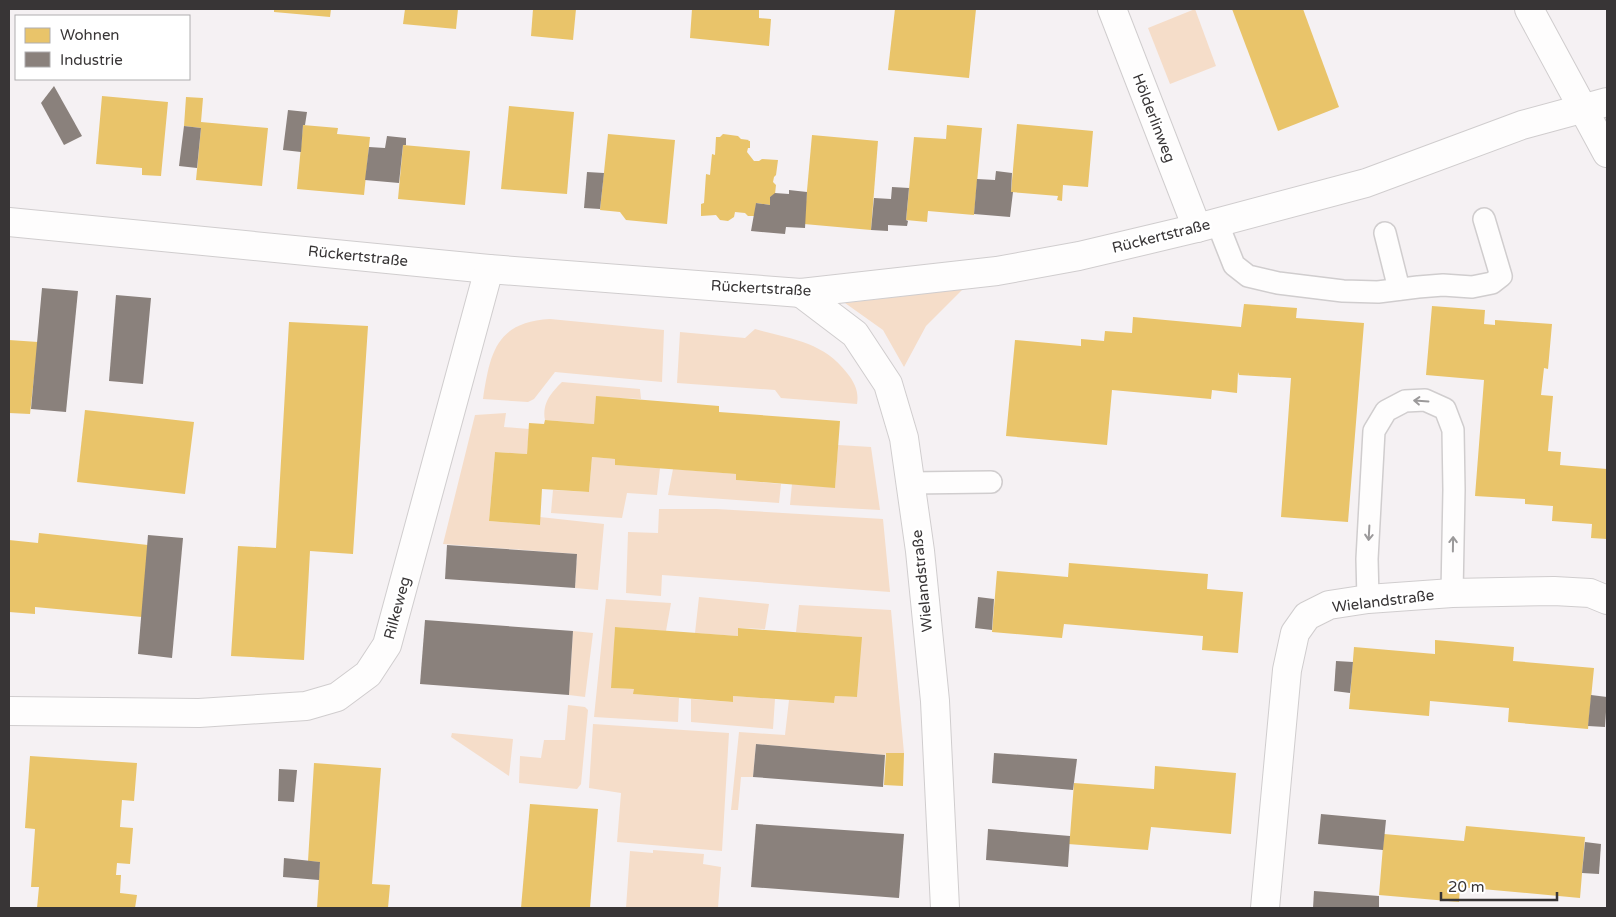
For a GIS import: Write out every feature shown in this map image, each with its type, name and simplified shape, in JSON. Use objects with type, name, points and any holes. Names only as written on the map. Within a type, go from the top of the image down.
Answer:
[{"type":"street","name":"Hölderlinweg","points":[[1112,9],[1207,225]]},
{"type":"street","points":[[1529,9],[1595,106],[1607,154]]},
{"type":"street","name":"Rückertstraße","points":[[9,222],[489,269],[801,293],[997,272],[1079,256],[1207,225],[1366,183],[1522,125],[1595,106]]},
{"type":"street","name":"Rilkeweg","points":[[9,711],[199,713],[306,706],[337,697],[368,674],[387,645],[489,269]]},
{"type":"street","name":"Wielandstraße","points":[[801,293],[855,334],[888,384],[904,438],[920,551],[935,701],[945,908]]},
{"type":"street","name":"Wielandstraße","points":[[1265,908],[1287,670],[1295,633],[1307,616],[1329,605],[1452,593],[1554,591],[1590,593],[1607,600]]},
{"type":"lane","points":[[1207,225],[1234,265],[1248,276],[1278,283],[1343,291],[1378,292],[1443,285],[1472,287],[1492,283],[1501,276],[1484,220]]},
{"type":"lane","points":[[1386,234],[1400,289]]},
{"type":"lane","points":[[1368,600],[1367,559],[1374,431],[1386,411],[1405,402],[1425,400],[1445,409],[1453,430],[1452,593]]},
{"type":"lane","points":[[910,483],[991,482]]},
{"type":"shaded area","points":[[1195,9],[1216,66],[1170,84],[1148,28]]},
{"type":"shaded area","points":[[963,289],[926,326],[904,367],[883,330],[845,303]]},
{"type":"shaded area","points":[[550,319],[664,330],[662,382],[555,372],[534,399],[528,402],[483,399],[493,354],[499,343],[518,326],[532,321]]},
{"type":"shaded area","points":[[755,329],[805,343],[817,348],[838,362],[856,388],[857,404],[781,398],[775,390],[677,383],[680,332],[745,338]]},
{"type":"shaded area","points":[[562,382],[640,389],[641,399],[597,397],[594,424],[545,420],[546,403]]},
{"type":"shaded area","points":[[506,413],[504,427],[529,429],[527,454],[495,452],[489,521],[539,525],[540,517],[604,524],[598,590],[575,588],[577,554],[443,544],[475,415]]},
{"type":"shaded area","points":[[838,445],[871,447],[880,510],[790,505],[792,484],[835,487]]},
{"type":"shaded area","points":[[592,457],[615,459],[615,465],[660,468],[657,495],[627,493],[622,518],[551,513],[553,490],[589,492]]},
{"type":"shaded area","points":[[673,469],[736,474],[736,480],[781,484],[779,503],[668,495]]},
{"type":"shaded area","points":[[659,509],[716,509],[883,519],[890,592],[662,575],[661,596],[626,593],[628,532],[658,533]]},
{"type":"shaded area","points":[[699,597],[769,604],[765,629],[739,628],[738,636],[695,633]]},
{"type":"shaded area","points":[[606,599],[671,603],[666,631],[615,627],[612,688],[634,689],[634,694],[679,698],[678,722],[594,717]]},
{"type":"shaded area","points":[[799,605],[891,610],[904,753],[886,753],[885,755],[756,744],[753,777],[741,777],[738,810],[731,810],[739,732],[785,735],[789,700],[834,703],[835,696],[857,697],[861,637],[796,632]]},
{"type":"shaded area","points":[[573,631],[593,633],[585,697],[569,695]]},
{"type":"shaded area","points":[[733,696],[775,699],[773,729],[691,722],[691,699],[733,702]]},
{"type":"shaded area","points":[[568,705],[585,707],[588,710],[581,784],[577,789],[519,783],[520,756],[541,758],[544,740],[565,740]]},
{"type":"shaded area","points":[[593,724],[729,733],[722,851],[617,842],[621,793],[589,788]]},
{"type":"shaded area","points":[[452,733],[513,739],[509,776],[451,737]]},
{"type":"shaded area","points":[[653,850],[704,854],[703,864],[721,867],[718,908],[626,908],[630,851],[653,853]]},
{"type":"building: Wohnen","points":[[274,9],[331,9],[330,17],[274,12]]},
{"type":"building: Wohnen","points":[[405,9],[458,9],[456,29],[403,24]]},
{"type":"building: Wohnen","points":[[533,9],[576,9],[573,40],[531,36]]},
{"type":"building: Wohnen","points":[[692,9],[759,9],[759,18],[771,19],[769,46],[690,38]]},
{"type":"building: Wohnen","points":[[895,9],[976,9],[969,78],[888,70]]},
{"type":"building: Wohnen","points":[[1232,9],[1303,9],[1339,107],[1278,131]]},
{"type":"building: Wohnen","points":[[102,96],[168,102],[161,176],[142,175],[142,168],[96,164]]},
{"type":"building: Wohnen","points":[[186,97],[203,98],[201,122],[268,128],[262,186],[196,180],[201,128],[184,126]]},
{"type":"building: Wohnen","points":[[509,106],[574,112],[567,194],[501,189]]},
{"type":"building: Wohnen","points":[[1017,124],[1093,131],[1088,187],[1063,185],[1062,201],[1057,200],[1058,196],[1011,192]]},
{"type":"building: Wohnen","points":[[303,125],[338,128],[337,134],[370,137],[364,195],[297,189]]},
{"type":"building: Wohnen","points":[[947,125],[982,128],[974,215],[928,211],[927,222],[906,220],[914,137],[946,139]]},
{"type":"building: Wohnen","points":[[608,134],[675,140],[667,224],[626,220],[620,212],[600,210]]},
{"type":"building: Wohnen","points":[[723,134],[749,140],[750,148],[748,148],[747,152],[754,161],[762,159],[778,160],[773,182],[776,185],[775,194],[770,197],[770,205],[756,203],[755,216],[735,212],[734,217],[728,221],[720,220],[716,215],[701,216],[706,174],[710,175],[712,154],[715,155],[716,137],[720,137]]},
{"type":"building: Wohnen","points":[[812,135],[878,141],[871,230],[804,224]]},
{"type":"building: Wohnen","points":[[403,145],[470,151],[465,205],[398,199]]},
{"type":"building: Wohnen","points":[[1244,304],[1297,308],[1296,318],[1364,323],[1348,522],[1281,517],[1291,378],[1239,375],[1238,372],[1237,393],[1212,390],[1211,399],[1112,390],[1107,445],[1006,436],[1015,340],[1081,346],[1081,339],[1104,341],[1105,331],[1132,333],[1133,317],[1241,327]]},
{"type":"building: Wohnen","points":[[1432,306],[1485,310],[1484,324],[1495,325],[1495,320],[1552,324],[1548,369],[1544,368],[1541,395],[1553,396],[1548,451],[1561,452],[1560,465],[1607,469],[1607,539],[1591,538],[1592,524],[1552,521],[1553,506],[1525,504],[1525,499],[1475,496],[1484,380],[1426,375]]},
{"type":"building: Wohnen","points":[[289,322],[368,326],[353,554],[310,551],[304,660],[231,656],[238,546],[276,548]]},
{"type":"building: Wohnen","points":[[9,340],[38,342],[30,414],[9,413]]},
{"type":"building: Wohnen","points":[[596,396],[719,406],[719,412],[840,421],[835,488],[736,480],[736,474],[615,465],[615,459],[592,457],[589,492],[542,489],[540,525],[489,521],[495,452],[527,454],[529,423],[544,424],[545,420],[594,424]]},
{"type":"building: Wohnen","points":[[85,410],[194,422],[185,494],[77,482]]},
{"type":"building: Wohnen","points":[[39,533],[148,545],[142,617],[35,607],[35,614],[9,612],[9,540],[38,543]]},
{"type":"building: Wohnen","points":[[1069,563],[1208,574],[1207,589],[1243,592],[1238,653],[1202,650],[1203,636],[1064,624],[1062,638],[992,632],[997,571],[1068,577]]},
{"type":"building: Wohnen","points":[[615,627],[738,636],[738,628],[862,637],[857,697],[835,696],[834,703],[733,696],[733,702],[633,694],[634,689],[611,688]]},
{"type":"building: Wohnen","points":[[1435,640],[1514,647],[1513,661],[1594,668],[1588,729],[1508,722],[1509,708],[1430,701],[1429,716],[1349,709],[1354,647],[1435,654]]},
{"type":"building: Wohnen","points":[[886,753],[904,753],[903,786],[884,785]]},
{"type":"building: Wohnen","points":[[30,756],[137,763],[134,801],[122,800],[120,827],[133,828],[130,864],[117,863],[116,875],[121,875],[120,893],[137,895],[135,908],[37,908],[39,887],[31,887],[35,829],[25,828]]},
{"type":"building: Wohnen","points":[[314,763],[381,768],[372,884],[390,885],[388,908],[317,908],[320,862],[308,861]]},
{"type":"building: Wohnen","points":[[1155,766],[1236,773],[1231,834],[1151,827],[1148,850],[1068,844],[1074,783],[1154,789]]},
{"type":"building: Wohnen","points":[[530,804],[598,809],[590,908],[521,908]]},
{"type":"building: Wohnen","points":[[1466,826],[1585,837],[1580,898],[1460,887],[1459,902],[1379,895],[1384,834],[1464,841]]},
{"type":"building: Industrie","points":[[54,86],[82,136],[64,145],[41,103]]},
{"type":"building: Industrie","points":[[288,110],[307,112],[305,125],[303,125],[301,152],[283,150]]},
{"type":"building: Industrie","points":[[184,126],[201,128],[197,168],[179,166]]},
{"type":"building: Industrie","points":[[387,136],[406,138],[406,145],[403,145],[399,183],[365,180],[369,147],[385,148]]},
{"type":"building: Industrie","points":[[996,171],[1012,173],[1011,192],[1013,192],[1010,217],[974,214],[977,179],[995,180]]},
{"type":"building: Industrie","points":[[587,172],[604,173],[600,209],[584,208]]},
{"type":"building: Industrie","points":[[892,187],[909,188],[907,226],[888,225],[888,231],[871,230],[874,198],[891,199]]},
{"type":"building: Industrie","points":[[789,190],[807,192],[805,228],[786,227],[785,234],[751,231],[756,203],[770,205],[770,197],[775,193],[789,194]]},
{"type":"building: Industrie","points":[[42,288],[78,291],[66,412],[31,409]]},
{"type":"building: Industrie","points":[[116,295],[151,298],[143,384],[109,381]]},
{"type":"building: Industrie","points":[[148,535],[183,538],[172,658],[138,654]]},
{"type":"building: Industrie","points":[[447,545],[577,554],[575,588],[445,579]]},
{"type":"building: Industrie","points":[[978,597],[994,599],[992,630],[975,628]]},
{"type":"building: Industrie","points":[[425,620],[573,631],[569,695],[420,684]]},
{"type":"building: Industrie","points":[[1336,661],[1353,662],[1350,693],[1334,691]]},
{"type":"building: Industrie","points":[[1591,695],[1607,697],[1605,727],[1588,726]]},
{"type":"building: Industrie","points":[[756,744],[885,755],[883,787],[753,777]]},
{"type":"building: Industrie","points":[[994,753],[1077,759],[1073,790],[992,783]]},
{"type":"building: Industrie","points":[[279,769],[297,770],[294,802],[278,801]]},
{"type":"building: Industrie","points":[[1321,814],[1386,820],[1383,850],[1318,844]]},
{"type":"building: Industrie","points":[[756,824],[904,834],[899,898],[751,887]]},
{"type":"building: Industrie","points":[[988,829],[1070,836],[1068,867],[986,860]]},
{"type":"building: Industrie","points":[[1585,842],[1601,844],[1599,874],[1582,873]]},
{"type":"building: Industrie","points":[[284,858],[320,862],[319,880],[283,877]]},
{"type":"building: Industrie","points":[[1314,891],[1379,896],[1379,908],[1313,908]]}]
